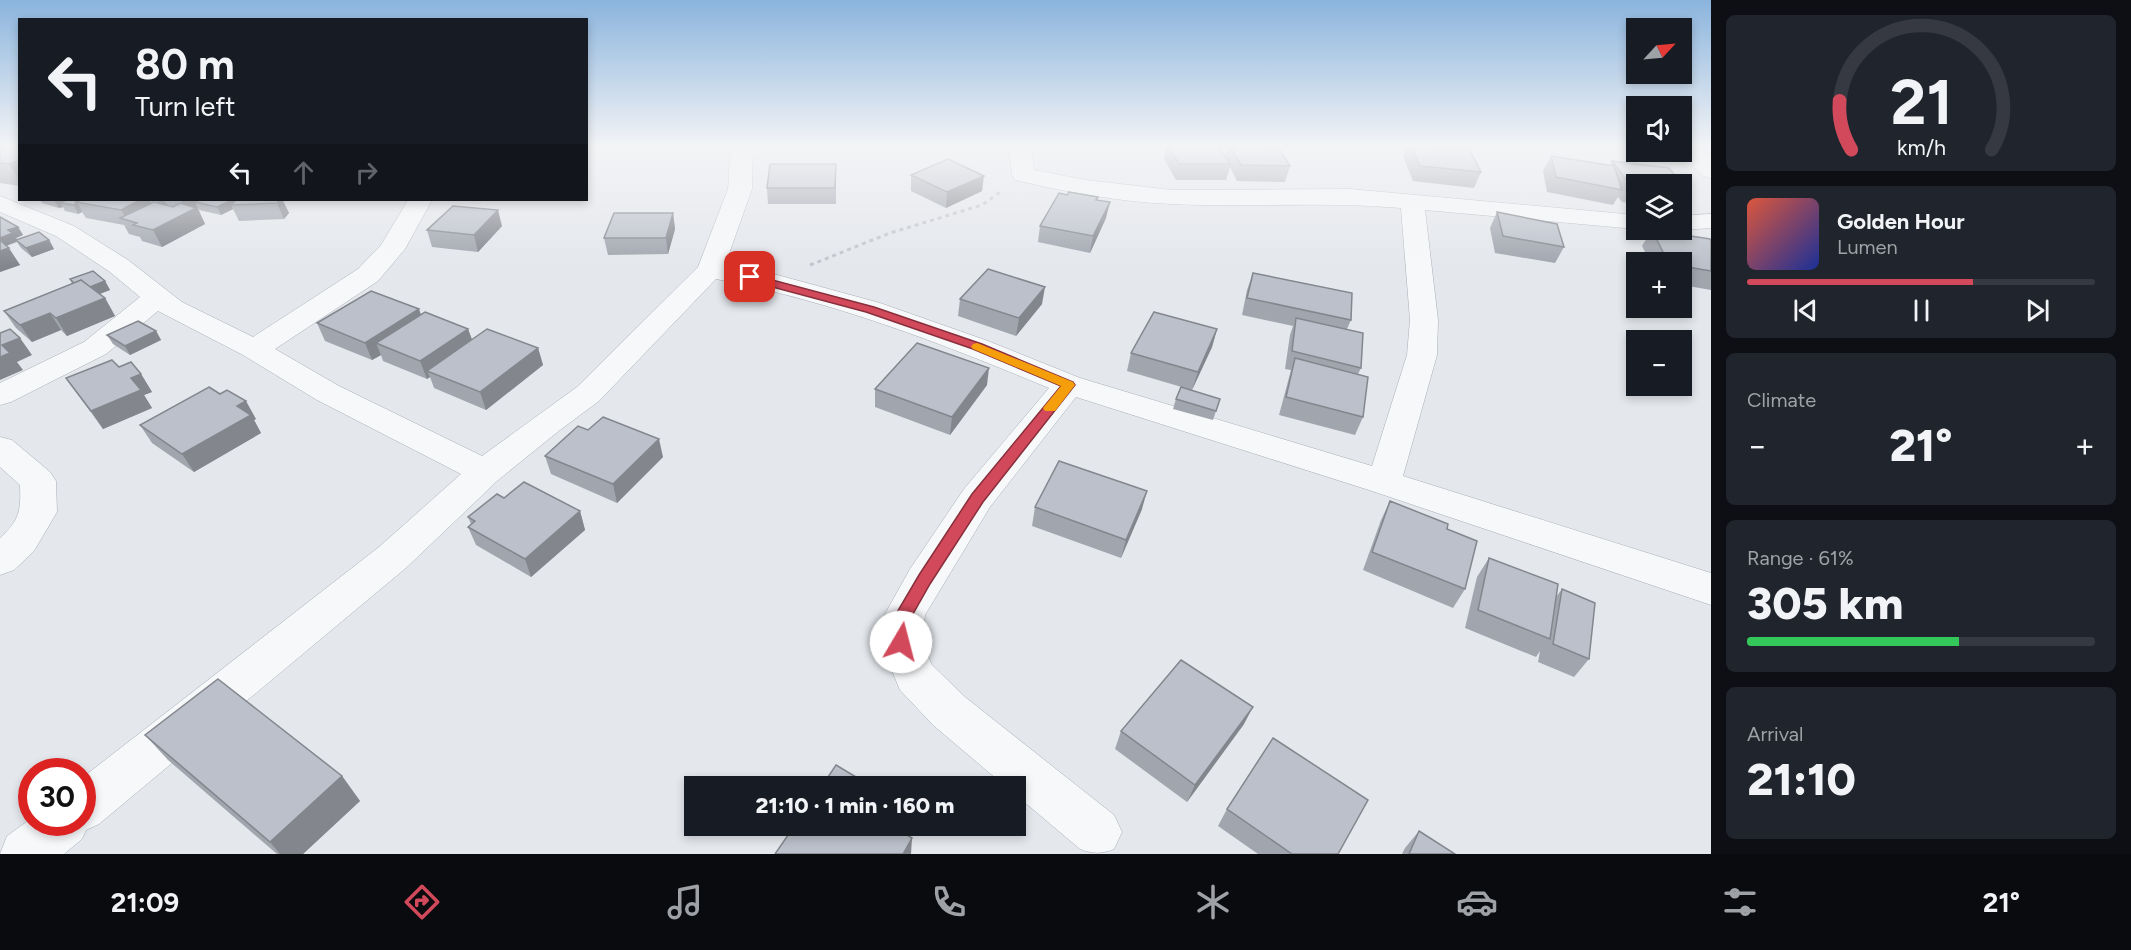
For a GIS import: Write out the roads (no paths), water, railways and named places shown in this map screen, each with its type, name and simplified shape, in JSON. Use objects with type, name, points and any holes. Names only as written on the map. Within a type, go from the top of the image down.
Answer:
[{"type":"street","points":[[96,797],[393,557],[485,472],[548,422],[588,394],[710,270],[740,186]]},
{"type":"street","points":[[1076,186],[1172,197],[1350,196],[1626,221]]},
{"type":"street","points":[[254,349],[368,274],[392,249],[419,201]]},
{"type":"street","points":[[1384,482],[1422,354],[1424,320],[1412,202]]},
{"type":"street","points":[[6,210],[65,231],[119,266],[172,308],[254,349],[328,393],[485,472]]},
{"type":"street","points":[[1692,223],[1711,220]]},
{"type":"street","points":[[710,270],[770,281],[870,309],[977,347],[1069,385],[1384,482],[1711,589]]},
{"type":"street","points":[[0,395],[95,348],[157,297]]},
{"type":"street","points":[[1069,385],[977,498],[904,614],[901,642],[915,677],[948,711],[1097,832]]},
{"type":"street","points":[[0,448],[38,481],[39,512],[21,541],[0,560]]},
{"type":"street","points":[[25,854],[48,836]]}]
